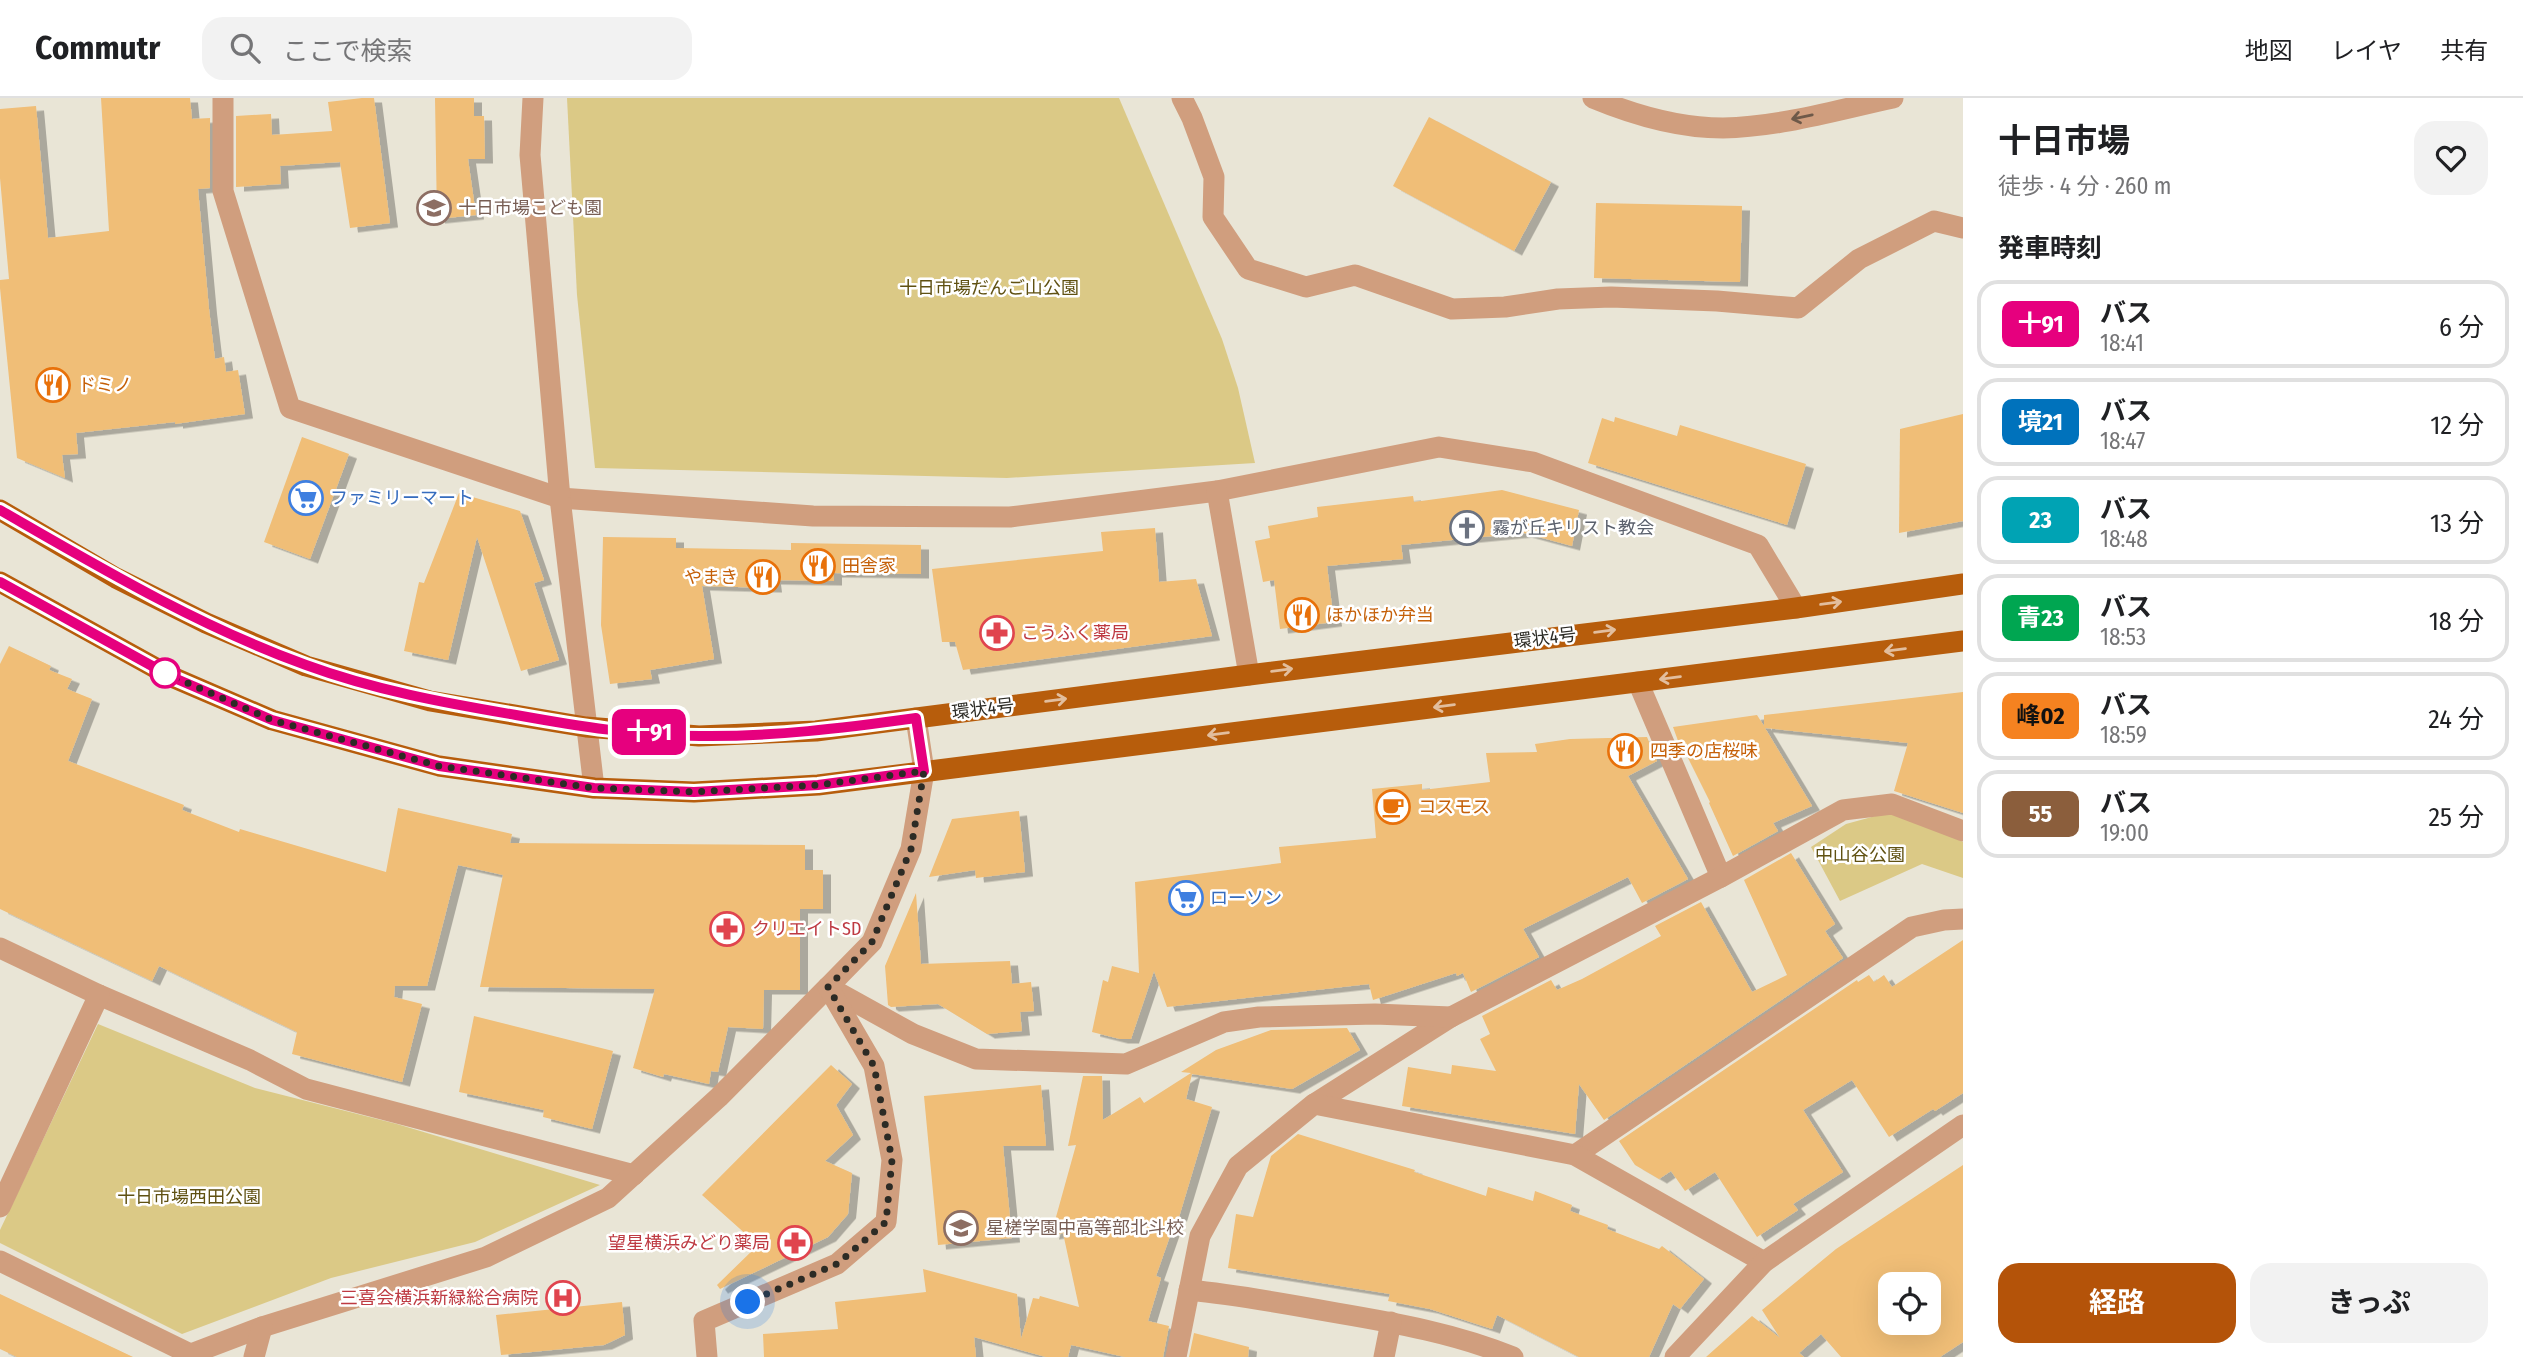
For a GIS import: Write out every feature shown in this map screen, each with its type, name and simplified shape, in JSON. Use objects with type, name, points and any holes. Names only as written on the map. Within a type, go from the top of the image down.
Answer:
[{"type":"main road","name":"環状4号","points":[[0,509],[116,578],[206,623],[306,666],[430,701],[586,727],[699,736],[816,731],[1249,674],[1796,608],[1963,584]]},
{"type":"main road","points":[[0,582],[172,677],[272,720],[439,766],[594,788],[694,792],[818,785],[1963,641]]},
{"type":"street","points":[[223,98],[223,191],[290,408],[560,498],[813,516],[1010,517],[1217,491],[1439,447],[1533,462],[1758,545],[1796,608]]},
{"type":"street","points":[[533,98],[530,155],[560,498],[594,788]]},
{"type":"street","points":[[1182,98],[1214,177],[1213,218],[1248,270],[1306,287],[1355,275],[1452,309],[1611,297],[1717,301],[1798,308],[1859,259],[1934,221],[1963,228]]},
{"type":"street","points":[[1593,98],[1627,112],[1679,124],[1721,128],[1765,125],[1893,98]]},
{"type":"street","points":[[1217,491],[1249,674]]},
{"type":"street","points":[[1638,682],[1721,877]]},
{"type":"street","points":[[0,1261],[186,1355],[262,1327],[486,1257],[608,1198],[719,1097],[872,942],[911,849],[924,771],[916,718]]},
{"type":"street","points":[[1176,1357],[1200,1236],[1238,1166],[1314,1104],[1451,1017],[1721,877],[1843,810],[1892,804],[1963,831]]},
{"type":"street","points":[[1575,1155],[1912,927],[1963,919]]},
{"type":"street","points":[[0,948],[99,995],[250,1060],[306,1089],[634,1175]]},
{"type":"street","points":[[828,987],[913,1034],[976,1059],[1126,1064],[1224,1022],[1259,1017],[1363,1014],[1451,1017]]},
{"type":"street","points":[[707,1357],[704,1321],[837,1264],[886,1222],[892,1160],[874,1066],[828,987]]},
{"type":"street","points":[[0,1207],[99,995]]},
{"type":"street","points":[[1314,1104],[1575,1155],[1764,1262]]},
{"type":"street","points":[[1675,1357],[1764,1262],[1963,1125]]},
{"type":"street","points":[[1189,1290],[1391,1322],[1488,1347],[1513,1357]]},
{"type":"street","points":[[1384,1357],[1391,1322]]},
{"type":"street","points":[[254,1357],[262,1327]]},
{"type":"green space","name":"十日市場だんご山公園","points":[[567,98],[1119,98],[1222,339],[1238,388],[1255,463],[1007,478],[595,468],[577,295]]},
{"type":"green space","name":"中山谷公園","points":[[1890,812],[1920,819],[1963,842],[1963,878],[1922,864],[1840,901],[1811,847],[1846,824]]},
{"type":"green space","name":"十日市場西田公園","points":[[98,1024],[255,1088],[397,1124],[600,1185],[475,1242],[331,1278],[182,1334],[0,1243],[0,1230]]},
{"type":"building","points":[[101,98],[190,98],[192,119],[210,118],[210,188],[198,189],[209,309],[215,359],[224,357],[226,372],[238,370],[245,414],[175,424],[76,433],[78,454],[62,455],[65,478],[17,458],[0,288],[0,280],[9,279],[0,178],[0,109],[36,106],[48,238],[109,231]]},
{"type":"building","points":[[374,98],[390,223],[350,228],[340,162],[280,166],[281,184],[236,187],[236,116],[271,114],[272,135],[332,131],[328,102]]},
{"type":"building","points":[[435,98],[474,98],[474,116],[484,116],[485,159],[468,159],[476,215],[437,219]]},
{"type":"building","points":[[1429,117],[1551,182],[1514,251],[1393,186]]},
{"type":"building","points":[[1596,203],[1742,206],[1740,282],[1594,278]]},
{"type":"building","points":[[1963,414],[1963,521],[1899,533],[1900,429]]},
{"type":"building","points":[[1615,417],[1677,436],[1680,425],[1806,464],[1787,525],[1588,463],[1602,418],[1614,422]]},
{"type":"building","name":"ファミリーマート","points":[[302,437],[349,454],[310,559],[264,542]]},
{"type":"building","points":[[1502,490],[1579,510],[1572,546],[1524,533],[1401,545],[1403,559],[1327,566],[1334,622],[1280,629],[1274,580],[1263,582],[1255,541],[1270,538],[1268,526],[1318,517],[1317,507],[1413,496],[1414,502]]},
{"type":"building","points":[[459,493],[520,511],[544,580],[534,583],[559,660],[521,671],[477,537],[448,660],[404,651],[419,582],[424,583]]},
{"type":"building","points":[[1155,528],[1159,582],[1196,579],[1212,636],[963,670],[955,642],[942,642],[932,569],[1103,551],[1101,532]]},
{"type":"building","points":[[603,537],[676,538],[676,548],[791,550],[791,543],[921,545],[921,574],[834,573],[834,581],[773,580],[774,588],[702,586],[714,659],[650,670],[652,679],[610,684],[601,625]]},
{"type":"building","points":[[9,646],[51,666],[49,670],[72,679],[67,689],[92,699],[68,761],[184,805],[182,810],[239,832],[240,829],[386,872],[398,808],[512,834],[510,843],[805,845],[805,870],[823,870],[823,909],[800,909],[800,990],[764,990],[763,1029],[728,1027],[718,1072],[711,1071],[709,1084],[664,1074],[663,1077],[633,1068],[655,989],[480,987],[503,875],[458,865],[427,986],[395,986],[394,997],[422,1004],[402,1082],[292,1054],[297,1032],[159,966],[152,981],[0,909],[0,664]]},
{"type":"building","points":[[1963,692],[1963,813],[1894,791],[1908,743],[1765,728],[1812,806],[1773,823],[1778,831],[1733,856],[1673,727],[1757,715],[1764,726],[1764,715]]},
{"type":"building","points":[[1647,737],[1657,761],[1628,776],[1688,879],[1642,903],[1628,877],[1523,929],[1539,957],[1471,992],[1463,973],[1457,976],[1456,973],[1373,1000],[1369,984],[1167,1007],[1154,971],[1131,1039],[1092,1032],[1103,980],[1108,982],[1112,966],[1139,973],[1135,882],[1281,863],[1279,847],[1376,838],[1372,789],[1422,784],[1422,790],[1490,782],[1486,753],[1537,752],[1535,744],[1570,739]]},
{"type":"building","points":[[1019,811],[1025,872],[976,878],[975,870],[929,877],[952,819]]},
{"type":"building","points":[[1791,853],[1835,924],[1825,931],[1843,958],[1604,1120],[1579,1084],[1575,1134],[1402,1106],[1408,1067],[1451,1074],[1452,1065],[1496,1071],[1480,1039],[1490,1034],[1482,1016],[1551,980],[1557,990],[1582,979],[1661,936],[1655,926],[1701,902],[1752,992],[1787,975],[1744,880]]},
{"type":"building","points":[[916,893],[921,964],[1010,961],[1012,984],[1031,982],[1034,1011],[1020,1012],[1022,1031],[987,1034],[938,1004],[888,1005],[885,966]]},
{"type":"building","points":[[1963,940],[1963,1093],[1889,1137],[1852,1080],[1803,1110],[1843,1172],[1793,1204],[1798,1210],[1757,1237],[1715,1172],[1685,1191],[1671,1171],[1659,1179],[1635,1165],[1619,1141],[1857,980],[1858,982],[1869,975],[1874,982],[1884,975],[1892,987]]},
{"type":"building","points":[[474,1016],[613,1051],[592,1129],[543,1117],[544,1110],[459,1092]]},
{"type":"building","points":[[1347,1028],[1360,1050],[1292,1089],[1192,1074],[1186,1099],[1212,1107],[1179,1217],[1177,1216],[1156,1276],[1161,1278],[1148,1321],[1169,1326],[1163,1357],[1125,1357],[1071,1345],[1068,1357],[1046,1357],[974,1337],[976,1357],[764,1357],[763,1334],[838,1329],[835,1302],[926,1292],[923,1269],[1017,1294],[1021,1339],[1033,1298],[1039,1299],[1040,1296],[1079,1307],[1063,1233],[1051,1235],[1076,1145],[1068,1146],[1083,1076],[1102,1076],[1103,1120],[1140,1097],[1144,1103],[1191,1073],[1181,1072],[1216,1050],[1271,1030]]},
{"type":"building","points":[[831,1065],[852,1084],[836,1105],[853,1135],[825,1161],[852,1173],[848,1214],[828,1237],[720,1289],[717,1285],[758,1245],[702,1195]]},
{"type":"building","points":[[1041,1085],[1046,1146],[1003,1146],[1012,1238],[938,1245],[924,1096]]},
{"type":"building","points":[[1298,1134],[1415,1170],[1414,1172],[1486,1196],[1488,1187],[1533,1201],[1535,1191],[1572,1205],[1570,1211],[1608,1225],[1607,1229],[1659,1249],[1662,1246],[1704,1279],[1680,1309],[1673,1304],[1649,1357],[1579,1357],[1497,1315],[1492,1329],[1430,1309],[1388,1301],[1390,1294],[1228,1268],[1236,1214],[1253,1217],[1271,1156]]},
{"type":"building","points":[[1963,1165],[1963,1342],[1940,1357],[1841,1357],[1821,1334],[1799,1353],[1804,1357],[1706,1357],[1752,1316],[1780,1338],[1762,1310],[1836,1249]]},
{"type":"building","points":[[0,1294],[133,1357],[17,1357],[0,1349]]},
{"type":"building","points":[[622,1302],[625,1335],[604,1345],[501,1355],[496,1315]]},
{"type":"building","points":[[1194,1333],[1249,1347],[1248,1357],[1189,1357]]},
{"type":"bus line","name":"十91","points":[[0,510],[116,578],[206,623],[306,666],[430,701],[586,727],[699,736],[816,731],[916,718],[924,771],[818,785],[694,792],[594,788],[439,766],[272,720],[172,677],[0,582]]},
{"type":"place","name":"十日市場こども園","points":[[434,208]]},
{"type":"place","name":"ドミノ","points":[[53,385]]},
{"type":"place","name":"ファミリーマート","points":[[306,498]]},
{"type":"place","name":"霧が丘キリスト教会","points":[[1467,528]]},
{"type":"place","name":"田舎家","points":[[818,566]]},
{"type":"place","name":"やまき","points":[[763,577]]},
{"type":"place","name":"ほかほか弁当","points":[[1302,615]]},
{"type":"place","name":"こうふく薬局","points":[[997,633]]},
{"type":"place","name":"四季の店桜味","points":[[1625,751]]},
{"type":"place","name":"コスモス","points":[[1393,807]]},
{"type":"place","name":"ローソン","points":[[1186,898]]},
{"type":"place","name":"クリエイトSD","points":[[727,929]]},
{"type":"place","name":"星槎学園中高等部北斗校","points":[[961,1228]]},
{"type":"place","name":"望星横浜みどり薬局","points":[[795,1243]]},
{"type":"place","name":"三喜会横浜新緑総合病院","points":[[563,1298]]},
{"type":"route","points":[[165,673],[272,720],[439,766],[594,788],[694,792],[818,785],[924,771],[911,849],[872,942],[828,987],[874,1066],[892,1160],[886,1222],[837,1264],[748,1302]]}]
